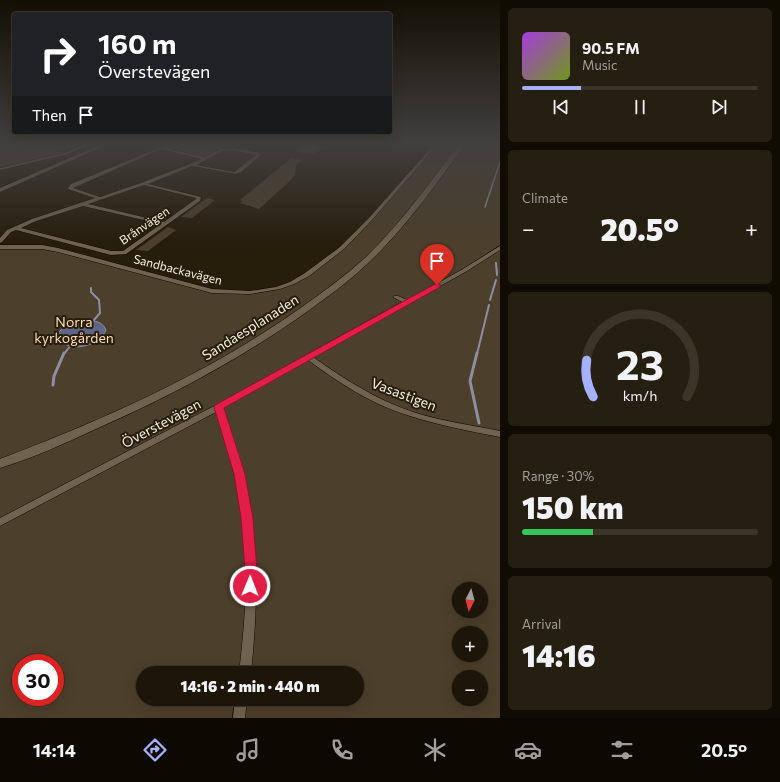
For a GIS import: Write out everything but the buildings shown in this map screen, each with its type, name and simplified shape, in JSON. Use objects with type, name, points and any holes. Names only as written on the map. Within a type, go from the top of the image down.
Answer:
[{"type":"main road","name":"Sandaesplanaden","points":[[0,464],[122,414],[190,380],[253,345],[303,311],[351,275],[377,251],[403,221],[437,177]]},
{"type":"street","points":[[0,190],[31,177]]},
{"type":"street","points":[[93,177],[73,185],[70,188],[100,198]]},
{"type":"street","points":[[0,241],[9,231],[16,228],[162,177]]},
{"type":"street","name":"Sandbackavägen","points":[[0,247],[42,247],[212,291],[252,293],[289,285],[315,269],[346,244],[372,218],[408,177]]},
{"type":"street","name":"Brånvägen","points":[[16,228],[111,253],[129,250],[198,200],[199,197],[143,184]]},
{"type":"street","points":[[82,204],[165,224]]},
{"type":"street","name":"Överstevägen","points":[[0,522],[219,407],[465,270],[500,248]]},
{"type":"street","points":[[396,297],[406,302]]},
{"type":"street","name":"Vasastigen","points":[[308,357],[344,382],[384,403],[423,418],[500,434]]},
{"type":"street","points":[[219,407],[239,474],[247,518],[251,570],[246,666]]},
{"type":"street","points":[[239,718],[241,706]]},
{"type":"green space","points":[[269,177],[293,177],[259,209],[240,203],[243,201],[240,200]]},
{"type":"green space","name":"Norra kyrkogården","points":[[407,177],[500,177],[500,718],[0,718],[0,247],[42,247],[212,291],[252,293],[289,285],[346,244]]},
{"type":"green space","points":[[207,198],[215,200],[192,218],[181,217]]},
{"type":"green space","points":[[168,227],[176,230],[148,251],[136,250]]},
{"type":"water","points":[[86,320],[98,322],[102,325],[106,330],[103,335],[93,343],[80,347],[74,347],[62,342],[59,337],[61,330],[71,324]]},
{"type":"waterway","points":[[485,207],[495,177]]},
{"type":"waterway","points":[[496,263],[497,275]]},
{"type":"waterway","points":[[490,300],[496,280]]},
{"type":"waterway","points":[[91,288],[91,292],[99,300],[100,313],[94,320]]},
{"type":"waterway","points":[[477,354],[489,305]]},
{"type":"waterway","points":[[64,354],[71,345]]},
{"type":"waterway","points":[[53,385],[54,376],[64,353]]},
{"type":"waterway","points":[[477,353],[470,381],[479,423]]},
{"type":"route","points":[[250,586],[251,570],[247,518],[239,474],[219,407],[437,285]]}]
